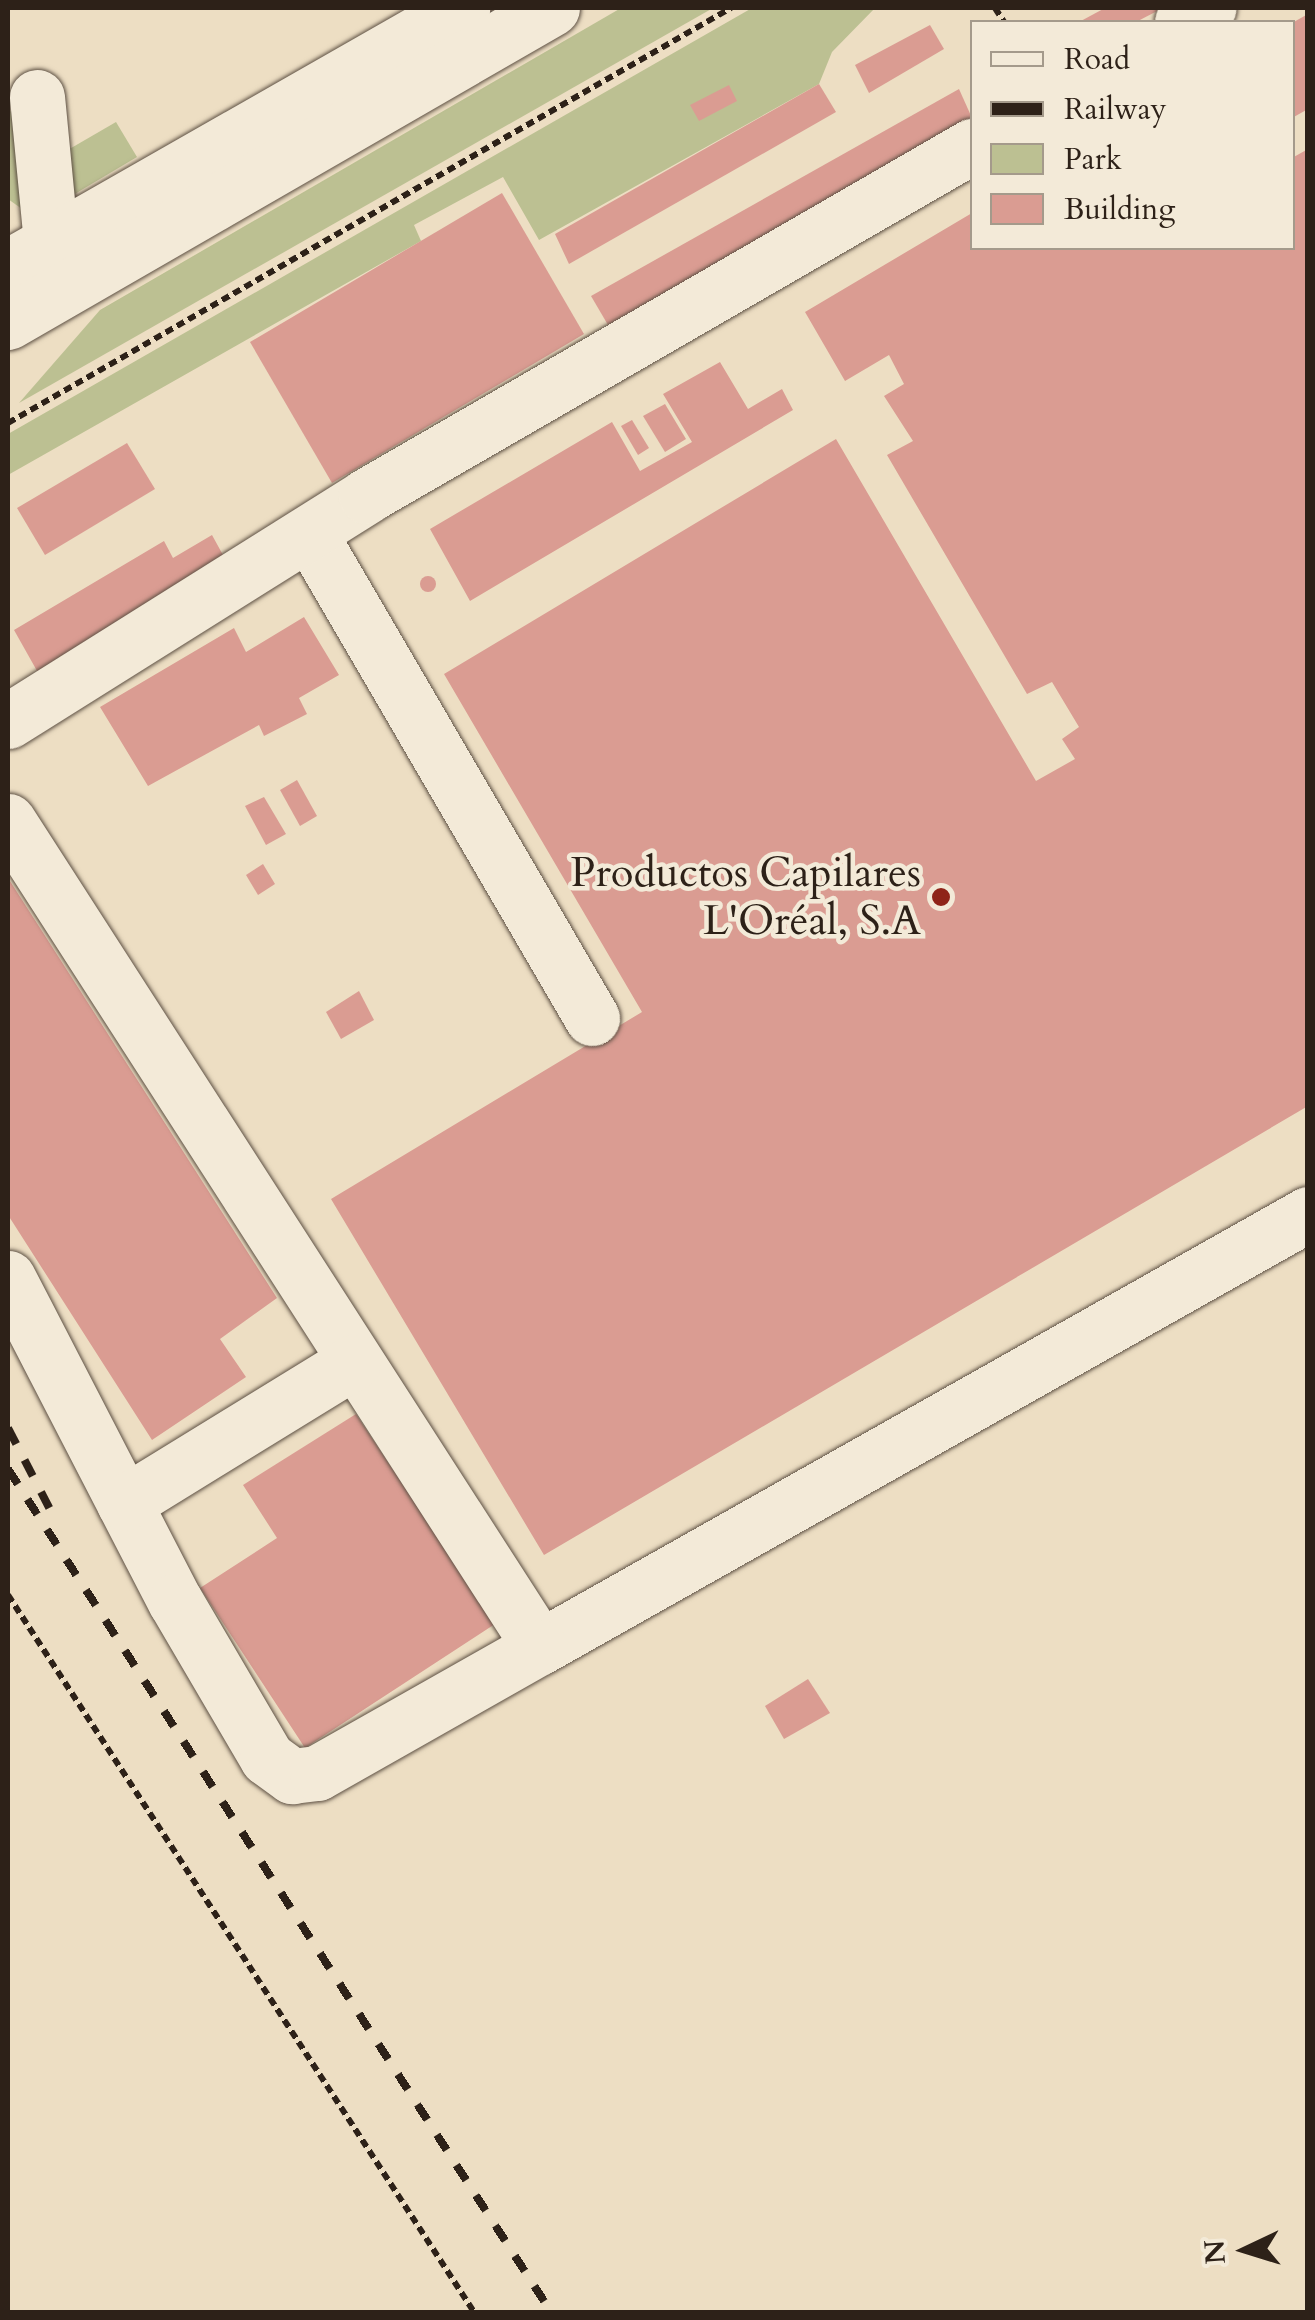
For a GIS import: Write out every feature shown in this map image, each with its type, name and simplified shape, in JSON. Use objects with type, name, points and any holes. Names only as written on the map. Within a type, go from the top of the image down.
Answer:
[{"type":"lane","points":[[29,254],[462,8]]},
{"type":"lane","points":[[8,322],[552,8]]},
{"type":"lane","points":[[1186,20],[1208,8]]},
{"type":"lane","points":[[29,254],[37,97]]},
{"type":"lane","points":[[10,718],[311,536],[366,496],[970,147]]},
{"type":"lane","points":[[311,536],[592,1018]]},
{"type":"lane","points":[[8,821],[540,1647]]},
{"type":"lane","points":[[8,1278],[124,1503],[267,1758],[292,1776],[317,1773],[1308,1214]]},
{"type":"lane","points":[[124,1503],[354,1362]]},
{"type":"path","points":[[8,423],[732,8]]},
{"type":"path","points":[[8,1595],[474,2312]]},
{"type":"green space","points":[[621,8],[713,8],[19,403],[100,310]]},
{"type":"green space","points":[[752,8],[875,8],[832,52],[819,84],[539,240],[503,177],[414,225],[421,241],[8,475],[8,434]]},
{"type":"green space","points":[[18,107],[29,214],[8,199],[8,113]]},
{"type":"green space","points":[[116,122],[137,157],[68,198],[66,151]]},
{"type":"building","points":[[1105,8],[1163,8],[1140,20],[1083,20]]},
{"type":"building","points":[[1308,14],[1308,109],[1295,116],[1295,21]]},
{"type":"building","points":[[930,25],[944,49],[869,93],[855,65]]},
{"type":"building","points":[[819,84],[836,112],[569,264],[555,234]]},
{"type":"building","points":[[729,85],[737,101],[699,121],[690,105]]},
{"type":"building","points":[[959,89],[970,119],[608,325],[591,296]]},
{"type":"building","name":"Productos Capilares L'Oréal, S.A","points":[[1308,149],[1308,1106],[544,1555],[331,1199],[642,1012],[444,674],[836,439],[1036,781],[1075,759],[1062,739],[1079,727],[1052,682],[1027,694],[887,455],[913,441],[884,396],[904,384],[889,355],[845,381],[805,312],[970,214],[970,250],[1295,250],[1295,156]]},
{"type":"building","points":[[502,193],[584,334],[332,483],[250,342]]},
{"type":"building","points":[[720,362],[748,409],[782,389],[793,410],[470,601],[430,529],[612,422],[640,471],[692,442],[663,394]]},
{"type":"building","points":[[665,404],[686,439],[665,452],[643,416]]},
{"type":"building","points":[[632,420],[649,448],[638,455],[621,426]]},
{"type":"building","points":[[127,443],[155,489],[45,555],[17,508]]},
{"type":"building","points":[[212,535],[229,566],[41,678],[14,630],[164,541],[173,558]]},
{"type":"building","points":[[428,576],[436,584],[428,592],[420,584]]},
{"type":"building","points":[[304,617],[339,675],[299,698],[307,714],[264,736],[259,725],[148,786],[100,707],[234,628],[246,652]]},
{"type":"building","points":[[297,780],[317,816],[300,826],[280,790]]},
{"type":"building","points":[[264,797],[286,834],[266,845],[245,806]]},
{"type":"building","points":[[263,864],[275,884],[258,895],[246,875]]},
{"type":"building","points":[[8,878],[277,1298],[220,1339],[246,1377],[152,1440],[8,1215]]},
{"type":"building","points":[[359,991],[374,1020],[341,1039],[326,1012]]},
{"type":"building","points":[[356,1414],[495,1624],[305,1748],[200,1588],[277,1538],[243,1485]]},
{"type":"building","points":[[808,1679],[830,1713],[784,1739],[765,1706]]},
{"type":"railway","points":[[8,1428],[55,1519]]},
{"type":"railway","points":[[8,1469],[551,2312]]},
{"type":"place","name":"Productos Capilares L'Oréal, S.A","points":[[941,897]]}]
